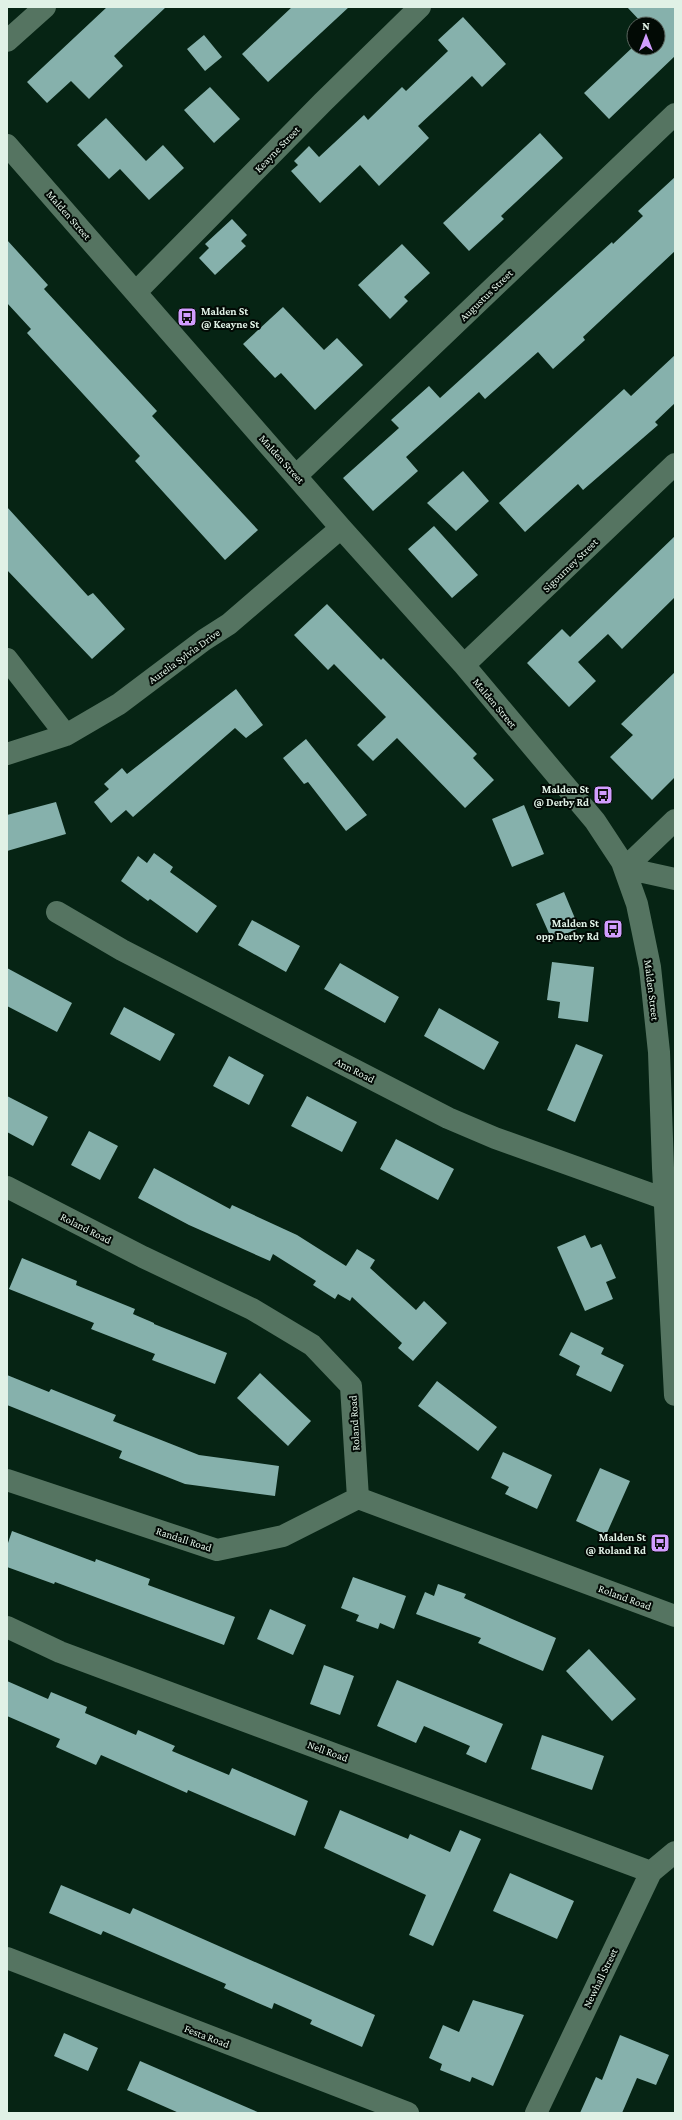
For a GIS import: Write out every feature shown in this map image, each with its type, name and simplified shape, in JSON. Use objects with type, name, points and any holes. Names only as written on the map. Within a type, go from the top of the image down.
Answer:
[{"type":"street","points":[[7,41],[45,7]]},
{"type":"street","name":"Keayne Street","points":[[136,292],[322,102],[420,7]]},
{"type":"street","name":"Augustus Street","points":[[296,475],[675,114]]},
{"type":"street","name":"Malden Street","points":[[7,144],[341,528],[464,665],[595,821],[622,862],[637,904],[650,967],[659,1052],[670,1194],[675,1395]]},
{"type":"street","name":"Sigourney Street","points":[[464,665],[675,464]]},
{"type":"street","name":"Aurelia Sylvia Drive","points":[[7,754],[66,735],[119,704],[204,640],[229,624],[341,528]]},
{"type":"street","points":[[7,659],[66,735]]},
{"type":"street","points":[[625,868],[675,820]]},
{"type":"street","points":[[625,868],[675,879]]},
{"type":"street","name":"Ann Road","points":[[57,912],[122,950],[448,1118],[495,1138],[670,1194]]},
{"type":"street","name":"Roland Road","points":[[7,1187],[150,1260],[252,1309],[312,1345],[351,1386],[358,1498],[675,1616]]},
{"type":"street","name":"Randall Road","points":[[7,1480],[217,1550],[283,1536],[358,1498]]},
{"type":"street","name":"Nell Road","points":[[7,1628],[60,1652],[651,1872]]},
{"type":"street","name":"Newhall Street","points":[[536,2113],[651,1872],[675,1852]]},
{"type":"street","name":"Festa Road","points":[[7,1958],[408,2113]]},
{"type":"building","points":[[107,7],[166,7],[114,56],[123,66],[89,99],[71,81],[47,103],[27,82]]},
{"type":"building","points":[[292,7],[349,7],[268,82],[242,54]]},
{"type":"building","points":[[627,7],[675,7],[675,56],[609,119],[584,93],[626,54],[626,56],[666,56],[666,16],[635,16]]},
{"type":"building","points":[[463,17],[506,64],[482,87],[472,76],[418,126],[429,138],[379,186],[360,165],[320,203],[291,171],[298,165],[294,161],[309,146],[319,157],[364,115],[368,120],[402,87],[406,91],[448,51],[438,40]]},
{"type":"building","points":[[204,35],[222,57],[205,71],[187,49]]},
{"type":"building","points":[[210,87],[240,119],[214,143],[184,110]]},
{"type":"building","points":[[106,118],[146,161],[163,145],[184,168],[149,200],[120,169],[109,179],[77,145]]},
{"type":"building","points":[[540,133],[563,158],[501,216],[504,219],[469,251],[443,223]]},
{"type":"building","points":[[675,177],[675,251],[583,337],[585,340],[553,369],[538,352],[485,399],[479,392],[406,457],[418,471],[373,511],[343,478],[399,428],[391,420],[429,386],[440,398],[612,242],[613,244],[643,216],[638,211]]},
{"type":"building","points":[[232,219],[247,235],[241,241],[246,246],[215,275],[199,258],[209,248],[205,244]]},
{"type":"building","points":[[7,240],[48,285],[44,289],[157,411],[152,416],[258,530],[225,560],[135,461],[140,456],[27,333],[31,329],[7,303]]},
{"type":"building","points":[[402,244],[430,273],[404,297],[408,301],[390,319],[358,285]]},
{"type":"building","points":[[283,307],[324,350],[337,338],[363,365],[315,410],[281,373],[275,378],[243,344]]},
{"type":"building","points":[[675,355],[675,403],[655,422],[658,425],[583,490],[578,484],[525,532],[499,503],[624,389],[631,396]]},
{"type":"building","points":[[463,471],[489,501],[456,531],[427,503]]},
{"type":"building","points":[[7,507],[88,596],[93,593],[125,629],[92,659],[7,570]]},
{"type":"building","points":[[434,526],[478,575],[452,598],[408,549]]},
{"type":"building","points":[[675,536],[675,597],[622,649],[608,634],[578,662],[596,681],[569,707],[527,663],[562,629],[570,637]]},
{"type":"building","points":[[327,604],[381,660],[383,658],[477,754],[473,758],[494,780],[465,808],[397,738],[373,761],[357,745],[386,717],[334,664],[328,670],[294,635]]},
{"type":"building","points":[[675,672],[675,777],[652,800],[610,757],[633,735],[621,724]]},
{"type":"building","points":[[236,689],[263,725],[246,738],[235,728],[133,817],[126,810],[111,823],[94,802],[109,789],[104,784],[122,768],[127,774]]},
{"type":"building","points":[[306,739],[367,815],[346,831],[308,782],[304,784],[283,758]]},
{"type":"building","points":[[56,802],[66,834],[7,851],[7,815]]},
{"type":"building","points":[[524,805],[544,854],[512,867],[492,819]]},
{"type":"building","points":[[154,853],[173,867],[170,872],[217,906],[197,933],[150,899],[148,901],[121,881],[138,856],[147,863]]},
{"type":"building","points":[[564,892],[579,928],[552,940],[536,904]]},
{"type":"building","points":[[252,920],[300,946],[286,972],[238,945]]},
{"type":"building","points":[[552,962],[594,967],[588,1022],[558,1018],[560,1002],[547,1000]]},
{"type":"building","points":[[340,963],[399,997],[385,1023],[324,989]]},
{"type":"building","points":[[7,968],[72,1003],[57,1032],[7,1006]]},
{"type":"building","points":[[124,1007],[175,1034],[160,1061],[110,1034]]},
{"type":"building","points":[[439,1008],[499,1042],[484,1070],[424,1036]]},
{"type":"building","points":[[576,1044],[603,1055],[575,1122],[547,1110]]},
{"type":"building","points":[[229,1056],[264,1075],[249,1105],[213,1086]]},
{"type":"building","points":[[7,1096],[48,1117],[33,1146],[7,1132]]},
{"type":"building","points":[[307,1096],[357,1122],[342,1152],[291,1126]]},
{"type":"building","points":[[89,1131],[118,1146],[100,1180],[71,1165]]},
{"type":"building","points":[[396,1139],[454,1169],[438,1200],[380,1169]]},
{"type":"building","points":[[154,1168],[230,1209],[232,1205],[297,1235],[346,1266],[357,1249],[375,1260],[370,1268],[416,1310],[424,1301],[447,1323],[413,1361],[398,1348],[402,1343],[352,1297],[350,1301],[338,1294],[335,1299],[313,1285],[316,1281],[273,1254],[270,1261],[189,1225],[138,1198]]},
{"type":"building","points":[[585,1235],[591,1248],[601,1244],[616,1278],[606,1282],[613,1299],[585,1311],[557,1247]]},
{"type":"building","points":[[22,1258],[77,1281],[76,1285],[135,1309],[133,1314],[154,1324],[227,1353],[215,1384],[152,1360],[155,1354],[91,1329],[94,1323],[9,1289]]},
{"type":"building","points":[[571,1332],[604,1348],[601,1354],[624,1365],[611,1392],[576,1375],[580,1366],[559,1355]]},
{"type":"building","points":[[260,1373],[311,1421],[288,1446],[237,1398]]},
{"type":"building","points":[[7,1375],[49,1392],[51,1389],[116,1415],[113,1421],[199,1455],[279,1466],[275,1496],[185,1484],[119,1458],[122,1451],[7,1405]]},
{"type":"building","points":[[437,1381],[497,1427],[478,1451],[418,1406]]},
{"type":"building","points":[[503,1452],[552,1475],[537,1509],[505,1494],[509,1487],[491,1478]]},
{"type":"building","points":[[600,1468],[630,1481],[606,1535],[576,1521]]},
{"type":"building","points":[[12,1531],[95,1562],[96,1559],[150,1579],[148,1585],[235,1617],[224,1645],[55,1582],[54,1584],[7,1567],[7,1546]]},
{"type":"building","points":[[353,1577],[406,1596],[394,1629],[380,1623],[378,1629],[356,1621],[359,1615],[341,1608]]},
{"type":"building","points":[[438,1584],[466,1594],[464,1598],[556,1638],[543,1671],[478,1643],[481,1638],[416,1614],[425,1592],[434,1596]]},
{"type":"building","points":[[270,1609],[306,1625],[293,1655],[257,1639]]},
{"type":"building","points":[[589,1649],[636,1699],[612,1721],[566,1671]]},
{"type":"building","points":[[324,1665],[354,1676],[340,1715],[310,1704]]},
{"type":"building","points":[[397,1680],[503,1724],[486,1763],[466,1754],[470,1746],[424,1726],[416,1743],[377,1726]]},
{"type":"building","points":[[7,1681],[48,1699],[51,1692],[87,1707],[85,1713],[136,1735],[138,1730],[175,1746],[172,1751],[229,1775],[232,1768],[308,1801],[295,1836],[188,1790],[187,1793],[101,1755],[96,1765],[56,1747],[60,1739],[7,1716]]},
{"type":"building","points":[[542,1735],[604,1756],[592,1790],[531,1769]]},
{"type":"building","points":[[340,1810],[408,1839],[410,1834],[450,1852],[460,1830],[481,1839],[433,1946],[409,1935],[426,1895],[324,1848]]},
{"type":"building","points":[[510,1873],[574,1901],[557,1939],[493,1911]]},
{"type":"building","points":[[61,1885],[130,1914],[133,1908],[375,2015],[362,2047],[310,2024],[312,2020],[274,2003],[272,2009],[224,1988],[226,1984],[103,1931],[101,1935],[49,1913]]},
{"type":"building","points":[[473,2000],[524,2015],[493,2086],[472,2077],[470,2082],[440,2070],[442,2064],[429,2058],[443,2025],[459,2032]]},
{"type":"building","points":[[64,2033],[98,2048],[88,2071],[54,2056]]},
{"type":"building","points":[[620,2035],[669,2055],[656,2085],[637,2078],[622,2113],[580,2113],[596,2077],[602,2080]]},
{"type":"building","points":[[140,2061],[260,2113],[179,2113],[127,2090]]},
{"type":"place","name":"Malden St @ Keayne St","points":[[187,317]]},
{"type":"place","name":"Malden St @ Derby Rd","points":[[603,795]]},
{"type":"place","name":"Malden St opp Derby Rd","points":[[613,929]]},
{"type":"place","name":"Malden St @ Roland Rd","points":[[660,1543]]}]
